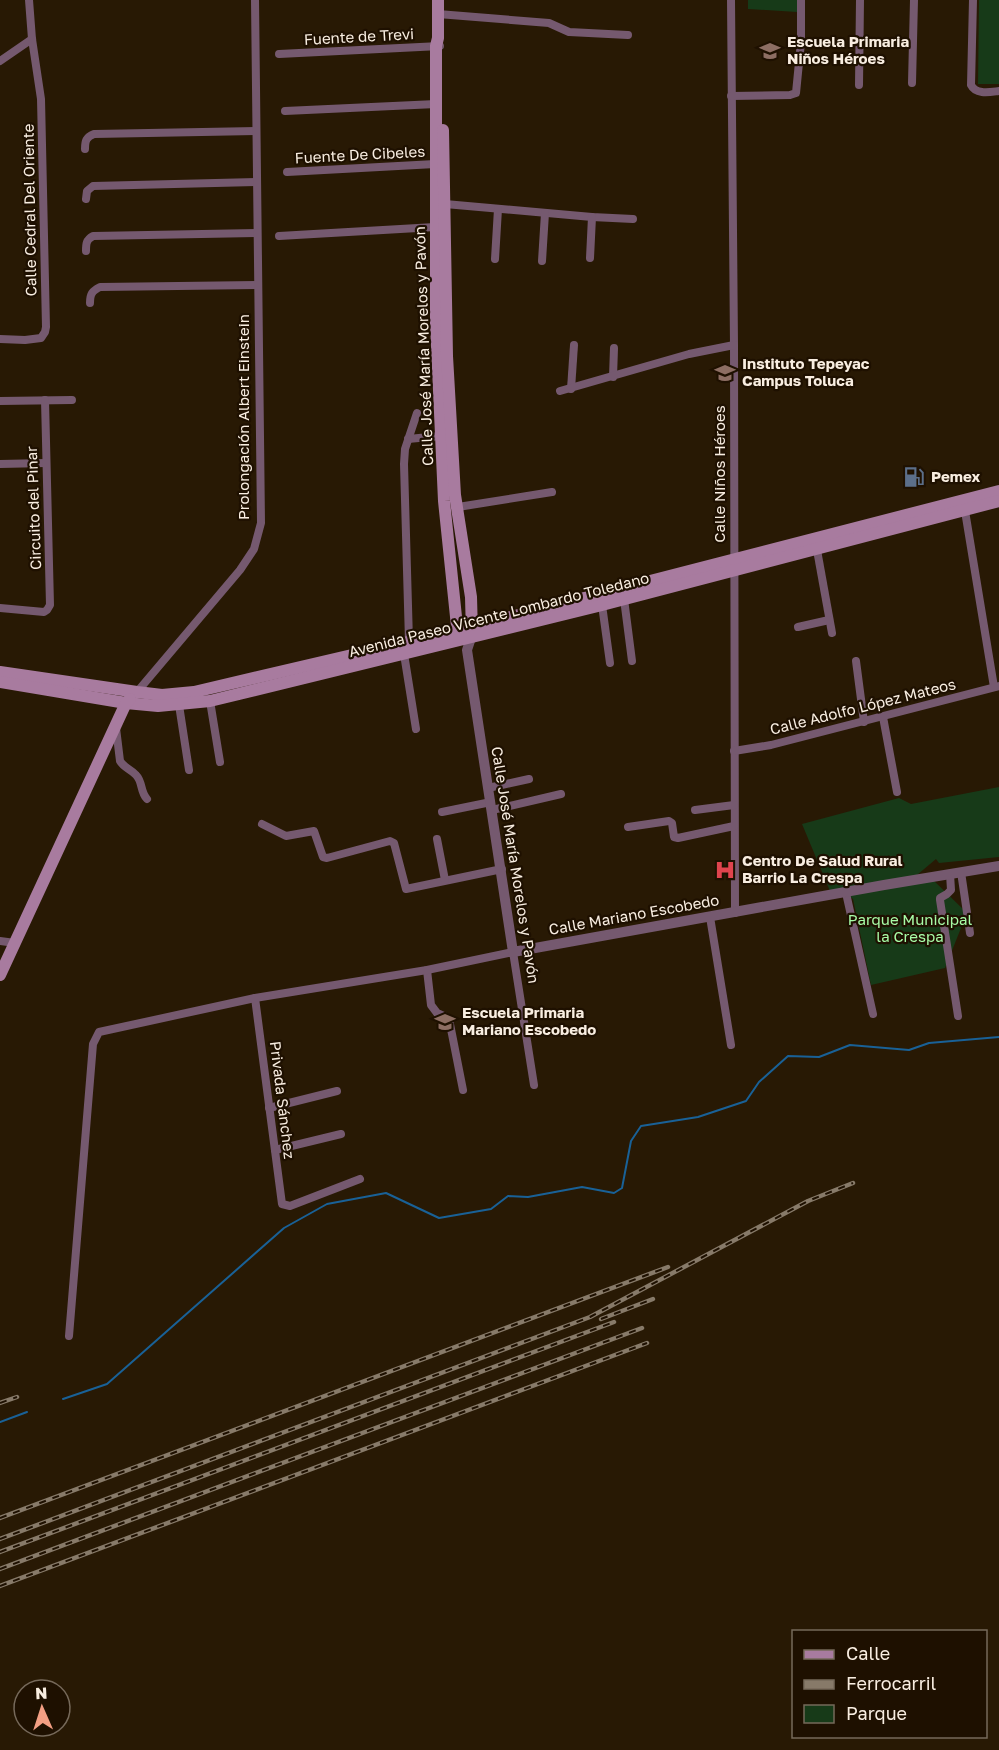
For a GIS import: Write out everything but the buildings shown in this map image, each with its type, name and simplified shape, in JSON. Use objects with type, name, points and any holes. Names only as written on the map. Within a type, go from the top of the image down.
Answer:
[{"type":"main road","name":"Calle José María Morelos y Pavón","points":[[438,0],[435,313],[440,436],[458,507],[471,597],[465,637]]},
{"type":"main road","name":"Calle José María Morelos y Pavón","points":[[438,43],[443,73],[445,204],[447,463],[444,501],[465,637]]},
{"type":"main road","name":"Avenida Paseo Vicente Lombardo Toledano","points":[[0,682],[126,703],[158,706],[210,700],[404,654],[999,491]]},
{"type":"main road","name":"Avenida Paseo Vicente Lombardo Toledano","points":[[0,672],[162,695],[194,692],[409,641],[465,637],[602,605],[734,564],[817,550],[999,501]]},
{"type":"main road","name":"Prolongación Albert Einstein","points":[[0,975],[126,703],[137,692]]},
{"type":"street","points":[[0,61],[32,39],[29,0]]},
{"type":"street","name":"Prolongación Albert Einstein","points":[[137,692],[240,570],[254,549],[261,523],[255,0]]},
{"type":"street","name":"Calle Niños Héroes","points":[[731,0],[735,913]]},
{"type":"street","points":[[731,96],[796,93],[801,42],[801,0]]},
{"type":"street","points":[[859,85],[860,0]]},
{"type":"street","points":[[912,83],[914,0]]},
{"type":"street","points":[[973,0],[971,85],[977,91],[999,92]]},
{"type":"street","points":[[438,14],[549,23],[569,32],[628,35]]},
{"type":"street","name":"Calle Cedral Del Oriente","points":[[0,339],[41,338],[46,327],[41,99],[32,39]]},
{"type":"street","name":"Fuente de Trevi","points":[[279,54],[438,43]]},
{"type":"street","points":[[285,111],[436,104]]},
{"type":"street","points":[[85,149],[85,141],[88,136],[94,134],[256,131]]},
{"type":"street","name":"Fuente De Cibeles","points":[[286,172],[435,164]]},
{"type":"street","points":[[86,199],[87,191],[93,186],[257,182]]},
{"type":"street","points":[[445,204],[633,219]]},
{"type":"street","points":[[495,259],[498,209]]},
{"type":"street","points":[[542,261],[545,213]]},
{"type":"street","points":[[590,258],[592,217]]},
{"type":"street","points":[[279,236],[435,227]]},
{"type":"street","points":[[86,251],[86,243],[93,237],[257,233]]},
{"type":"street","points":[[90,303],[93,291],[100,287],[258,285]]},
{"type":"street","points":[[571,389],[574,345]]},
{"type":"street","points":[[560,391],[689,354],[734,345]]},
{"type":"street","points":[[613,377],[614,348]]},
{"type":"street","name":"Circuito del Pinar","points":[[0,608],[44,612],[50,600],[45,400]]},
{"type":"street","points":[[0,401],[72,400]]},
{"type":"street","points":[[409,641],[404,464],[405,449],[417,413]]},
{"type":"street","points":[[408,439],[440,436]]},
{"type":"street","points":[[0,464],[46,462]]},
{"type":"street","points":[[458,507],[552,492]]},
{"type":"street","points":[[965,511],[997,687]]},
{"type":"street","points":[[817,550],[831,633]]},
{"type":"street","points":[[624,599],[632,661]]},
{"type":"street","points":[[602,605],[610,663]]},
{"type":"street","points":[[798,627],[829,620]]},
{"type":"street","name":"Calle José María Morelos y Pavón","points":[[465,637],[534,1085]]},
{"type":"street","points":[[404,654],[416,729]]},
{"type":"street","points":[[856,661],[864,722]]},
{"type":"street","name":"Calle Adolfo López Mateos","points":[[734,751],[771,746],[997,687]]},
{"type":"street","points":[[210,700],[220,762]]},
{"type":"street","points":[[179,705],[189,770]]},
{"type":"street","points":[[884,717],[897,792]]},
{"type":"street","points":[[116,724],[120,761],[138,777],[142,793],[147,799]]},
{"type":"street","points":[[488,788],[529,779]]},
{"type":"street","points":[[442,812],[561,794]]},
{"type":"street","points":[[695,810],[734,805]]},
{"type":"street","points":[[628,827],[669,821],[672,823],[674,837],[678,838],[734,826]]},
{"type":"street","points":[[262,824],[286,836],[314,831],[323,857],[327,858],[390,841],[394,843],[406,889],[502,869]]},
{"type":"street","points":[[437,839],[446,880]]},
{"type":"street","name":"Calle Mariano Escobedo","points":[[69,1336],[93,1044],[99,1032],[255,998],[428,970],[513,952],[999,866]]},
{"type":"street","points":[[955,873],[970,933]]},
{"type":"street","points":[[955,873],[951,890],[940,899],[958,1016]]},
{"type":"street","points":[[846,893],[873,1014]]},
{"type":"street","points":[[710,917],[731,1045]]},
{"type":"street","points":[[0,941],[15,943]]},
{"type":"street","points":[[428,970],[431,1005],[437,1013],[446,1017],[450,1024],[463,1090]]},
{"type":"street","name":"Privada Sánchez","points":[[255,998],[282,1204],[290,1206],[360,1179]]},
{"type":"street","points":[[269,1108],[337,1091]]},
{"type":"street","points":[[275,1150],[340,1134]]},
{"type":"green space","points":[[748,0],[797,0],[797,12],[748,9]]},
{"type":"green space","points":[[979,0],[999,0],[999,84],[978,84]]},
{"type":"green space","name":"Parque Municipal la Crespa","points":[[999,787],[999,857],[939,863],[936,859],[911,880],[830,891],[802,824],[899,798],[911,804]]},
{"type":"green space","name":"Parque Municipal la Crespa","points":[[931,878],[967,913],[945,968],[871,985],[853,899],[847,894]]},
{"type":"waterway","points":[[63,1399],[107,1384],[284,1228],[327,1204],[386,1193],[439,1218],[491,1209],[508,1196],[528,1197],[582,1187],[614,1193],[622,1188],[631,1141],[641,1126],[698,1117],[746,1101],[759,1082],[788,1056],[819,1057],[850,1045],[909,1050],[929,1043],[999,1037]]},
{"type":"waterway","points":[[0,1422],[27,1412]]},
{"type":"railway","points":[[0,1539],[590,1317],[808,1201],[853,1183]]},
{"type":"railway","points":[[0,1518],[668,1267]]},
{"type":"railway","points":[[601,1319],[653,1299]]},
{"type":"railway","points":[[0,1552],[614,1322]]},
{"type":"railway","points":[[0,1569],[642,1328]]},
{"type":"railway","points":[[0,1586],[647,1343]]},
{"type":"railway","points":[[0,1403],[17,1397]]},
{"type":"place","name":"Escuela Primaria Niños Héroes","points":[[770,51]]},
{"type":"place","name":"Instituto Tepeyac Campus Toluca","points":[[725,373]]},
{"type":"place","name":"Pemex","points":[[914,477]]},
{"type":"place","name":"Centro De Salud Rural Barrio La Crespa","points":[[725,870]]},
{"type":"place","name":"Escuela Primaria Mariano Escobedo","points":[[445,1022]]}]
